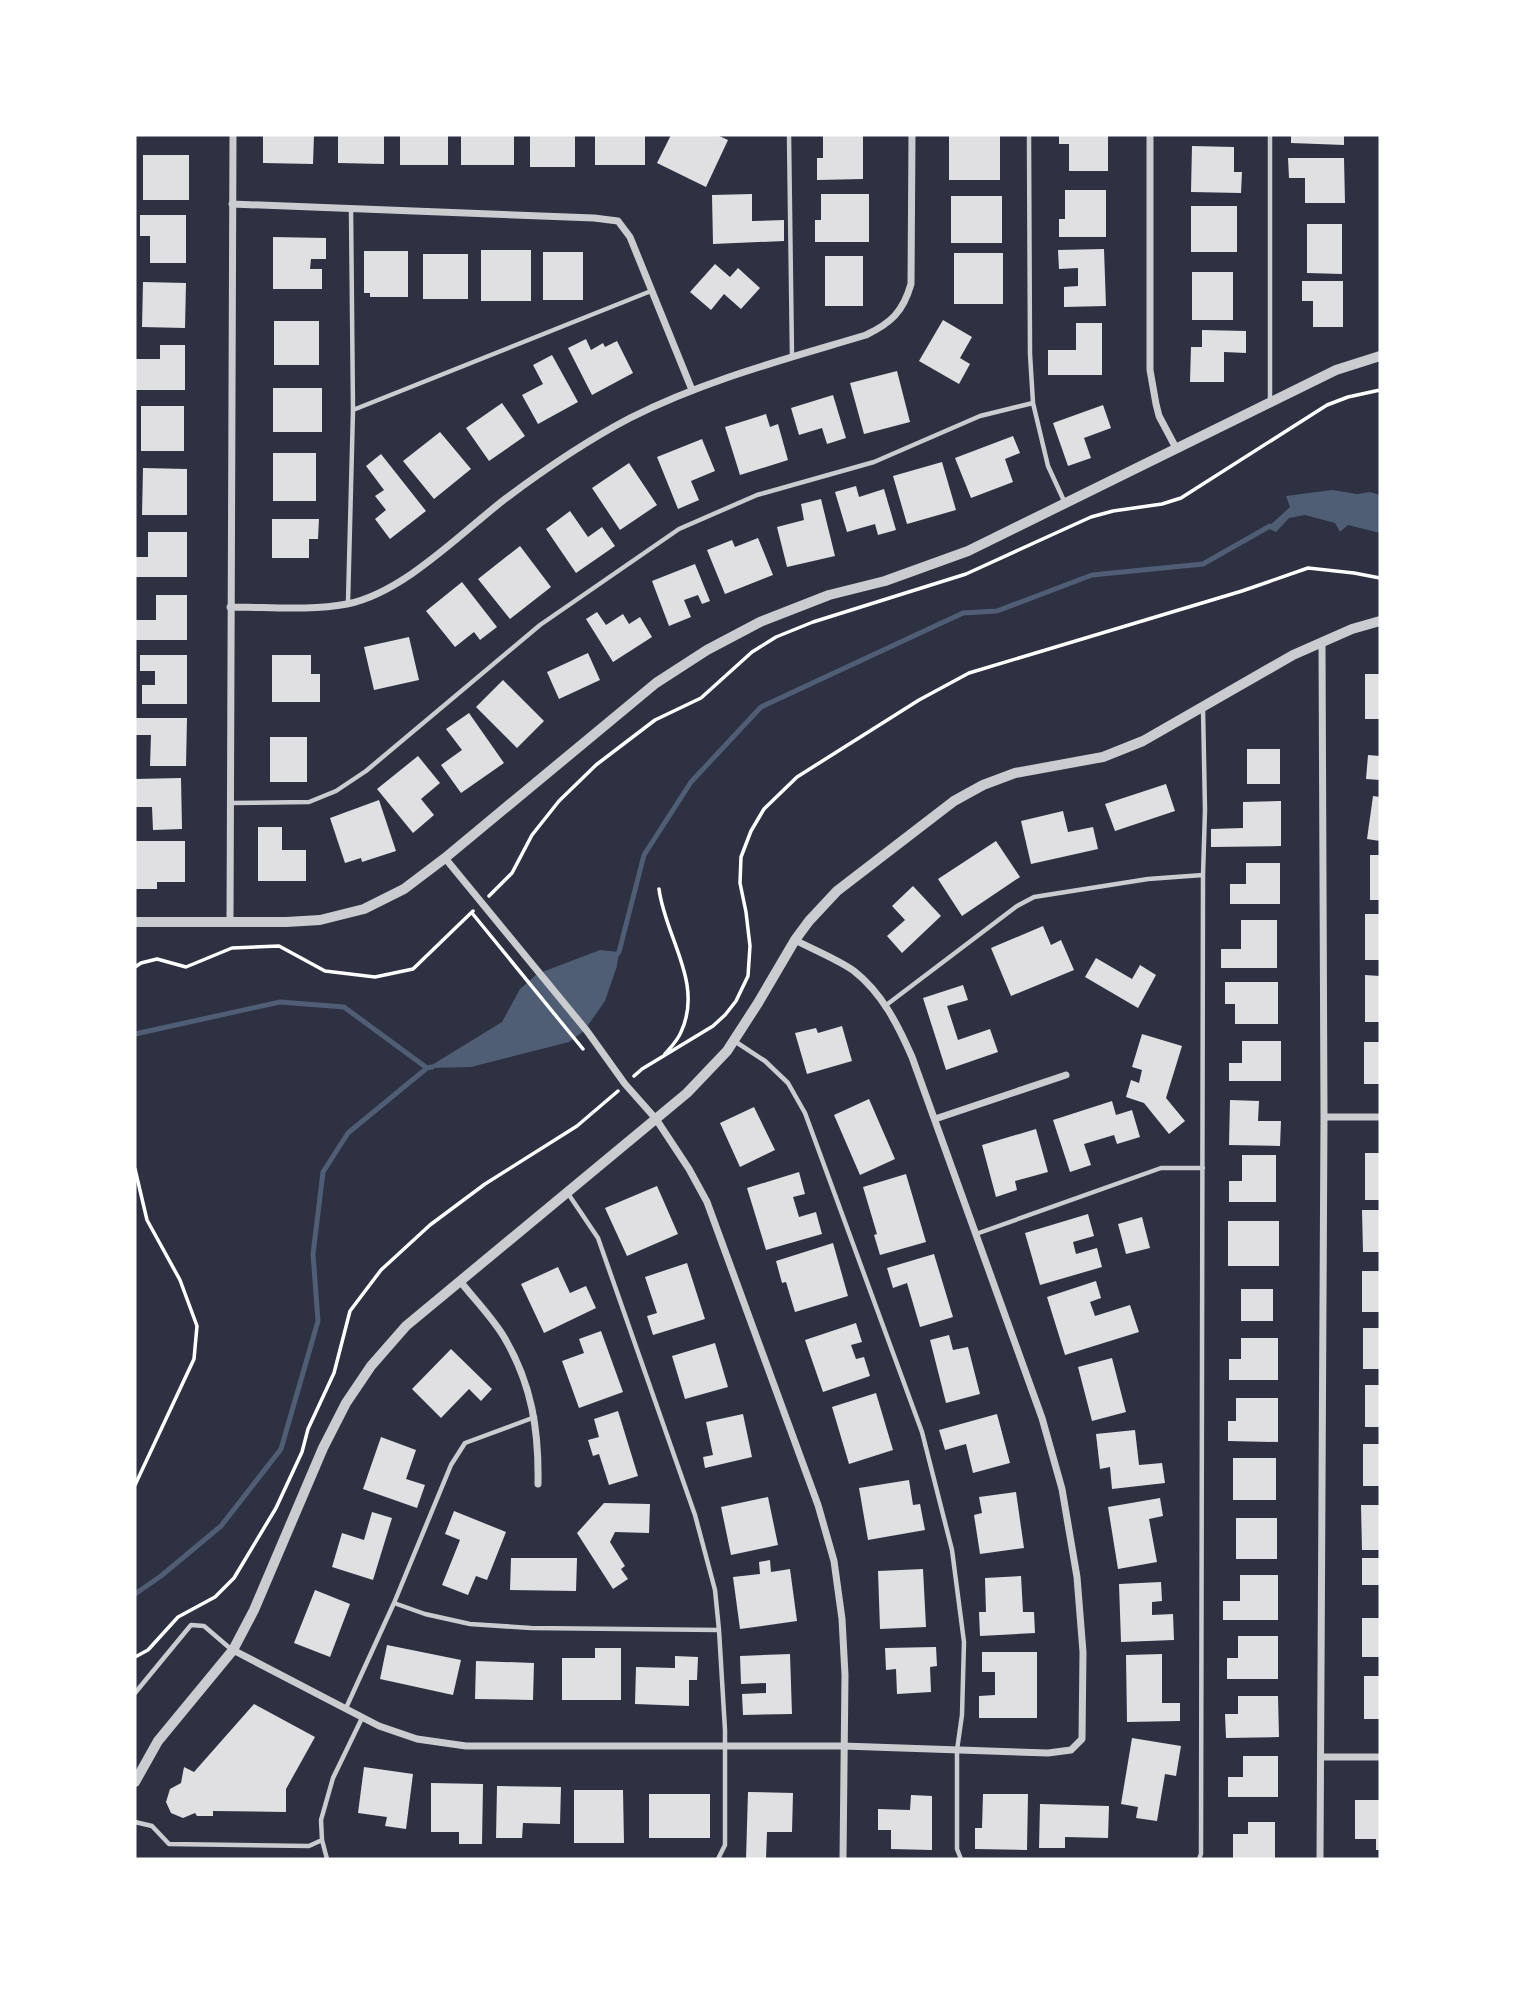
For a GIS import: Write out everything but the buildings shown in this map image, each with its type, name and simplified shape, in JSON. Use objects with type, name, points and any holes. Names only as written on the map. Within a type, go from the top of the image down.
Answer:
[{"type":"street","points":[[230,921],[233,135]]},
{"type":"street","points":[[230,607],[314,607],[348,604],[374,596],[403,580],[565,456],[631,418],[692,390],[738,373],[866,335],[885,326],[895,316],[911,284],[912,135]]},
{"type":"street","points":[[1150,135],[1150,370],[1156,404],[1176,448]]},
{"type":"street","points":[[232,204],[618,221],[630,237],[692,390]]},
{"type":"street","points":[[135,922],[286,922],[320,920],[363,909],[404,889],[656,683],[707,650],[760,622],[828,595],[885,580],[968,551],[1270,401],[1336,370],[1380,356]]},
{"type":"street","points":[[136,1776],[158,1741],[233,1650],[254,1610],[323,1448],[346,1402],[371,1366],[406,1326],[687,1093],[727,1051],[808,921],[837,891],[954,801],[983,785],[1015,773],[1103,757],[1143,741],[1293,655],[1352,629],[1380,621]]},
{"type":"street","points":[[1320,1859],[1324,1117],[1322,642]]},
{"type":"street","points":[[445,858],[587,1031],[625,1084],[656,1119],[690,1169],[707,1202],[818,1505],[834,1561],[842,1619],[845,1675],[843,1859]]},
{"type":"street","points":[[233,1650],[379,1726],[417,1739],[466,1746],[843,1746],[1048,1753],[1071,1750],[1082,1739],[1083,1652],[1077,1577],[1062,1489],[1042,1418],[976,1234],[912,1057],[898,1026],[878,996],[853,970],[795,940]]},
{"type":"street","points":[[934,1119],[1066,1075]]},
{"type":"street","points":[[1324,1117],[1380,1117]]},
{"type":"street","points":[[460,1281],[503,1336],[519,1367],[535,1417],[538,1484]]},
{"type":"street","points":[[1322,1757],[1380,1757]]},
{"type":"lane","points":[[789,135],[792,357]]},
{"type":"lane","points":[[1029,135],[1030,354],[1033,403],[1048,466],[1066,503]]},
{"type":"lane","points":[[1270,135],[1270,401]]},
{"type":"lane","points":[[348,604],[353,410],[351,209]]},
{"type":"lane","points":[[353,410],[652,290]]},
{"type":"lane","points":[[230,803],[309,802],[337,791],[366,771],[540,625],[679,529],[757,495],[874,462],[980,416],[1033,403]]},
{"type":"lane","points":[[1199,1859],[1202,1854],[1203,707]]},
{"type":"lane","points":[[885,1006],[1017,906],[1034,897],[1149,879],[1203,875]]},
{"type":"lane","points":[[734,1040],[765,1061],[788,1083],[805,1113],[922,1432],[953,1550],[964,1642],[962,1715],[957,1750],[957,1849],[961,1859]]},
{"type":"lane","points":[[976,1234],[1161,1168],[1203,1168]]},
{"type":"lane","points":[[566,1191],[598,1238],[691,1502],[715,1590],[725,1746],[725,1845],[718,1859]]},
{"type":"lane","points":[[346,1709],[394,1603],[451,1465],[465,1443],[535,1417]]},
{"type":"lane","points":[[394,1603],[425,1614],[470,1624],[531,1628],[719,1629]]},
{"type":"lane","points":[[135,1693],[191,1625],[204,1626],[233,1650]]},
{"type":"lane","points":[[327,1859],[321,1820],[333,1778],[363,1717]]},
{"type":"lane","points":[[135,1822],[152,1826],[169,1844],[309,1846],[322,1840]]},
{"type":"path","points":[[135,967],[157,959],[186,967],[232,948],[279,946],[324,971],[375,977],[413,969],[512,873],[533,835],[559,802],[596,765],[655,720],[701,698],[752,652],[776,637],[813,622],[966,574],[1091,517],[1113,511],[1162,505],[1181,498],[1327,405],[1380,390]]},
{"type":"path","points":[[135,1657],[148,1650],[178,1616],[215,1597],[234,1578],[276,1508],[302,1452],[308,1429],[334,1373],[350,1311],[381,1270],[430,1225],[485,1184],[577,1126],[642,1069],[713,1026],[736,1001],[748,976],[750,946],[747,912],[740,883],[741,857],[751,831],[764,809],[797,777],[919,700],[969,673],[1229,595],[1308,568],[1380,578]]},
{"type":"path","points":[[659,889],[662,906],[684,967],[687,985],[686,1019],[680,1034],[664,1056]]},
{"type":"path","points":[[472,913],[576,1040]]},
{"type":"path","points":[[135,1169],[147,1220],[180,1280],[197,1326],[194,1359],[135,1485]]},
{"type":"water","points":[[1332,490],[1380,495],[1380,533],[1348,525],[1340,532],[1335,523],[1305,515],[1289,518],[1276,532],[1267,528],[1290,507],[1286,496]]},
{"type":"water","points":[[600,950],[619,952],[617,966],[605,1001],[584,1031],[569,1042],[471,1067],[427,1068],[502,1022],[520,989],[537,974]]},
{"type":"waterway","points":[[616,955],[644,855],[691,782],[761,707],[963,613],[997,611],[1092,575],[1203,564],[1270,526]]},
{"type":"waterway","points":[[135,1034],[280,1002],[344,1007],[427,1068]]},
{"type":"waterway","points":[[135,1594],[221,1526],[281,1449],[318,1321],[313,1254],[323,1172],[348,1133],[427,1068],[432,1067]]}]
